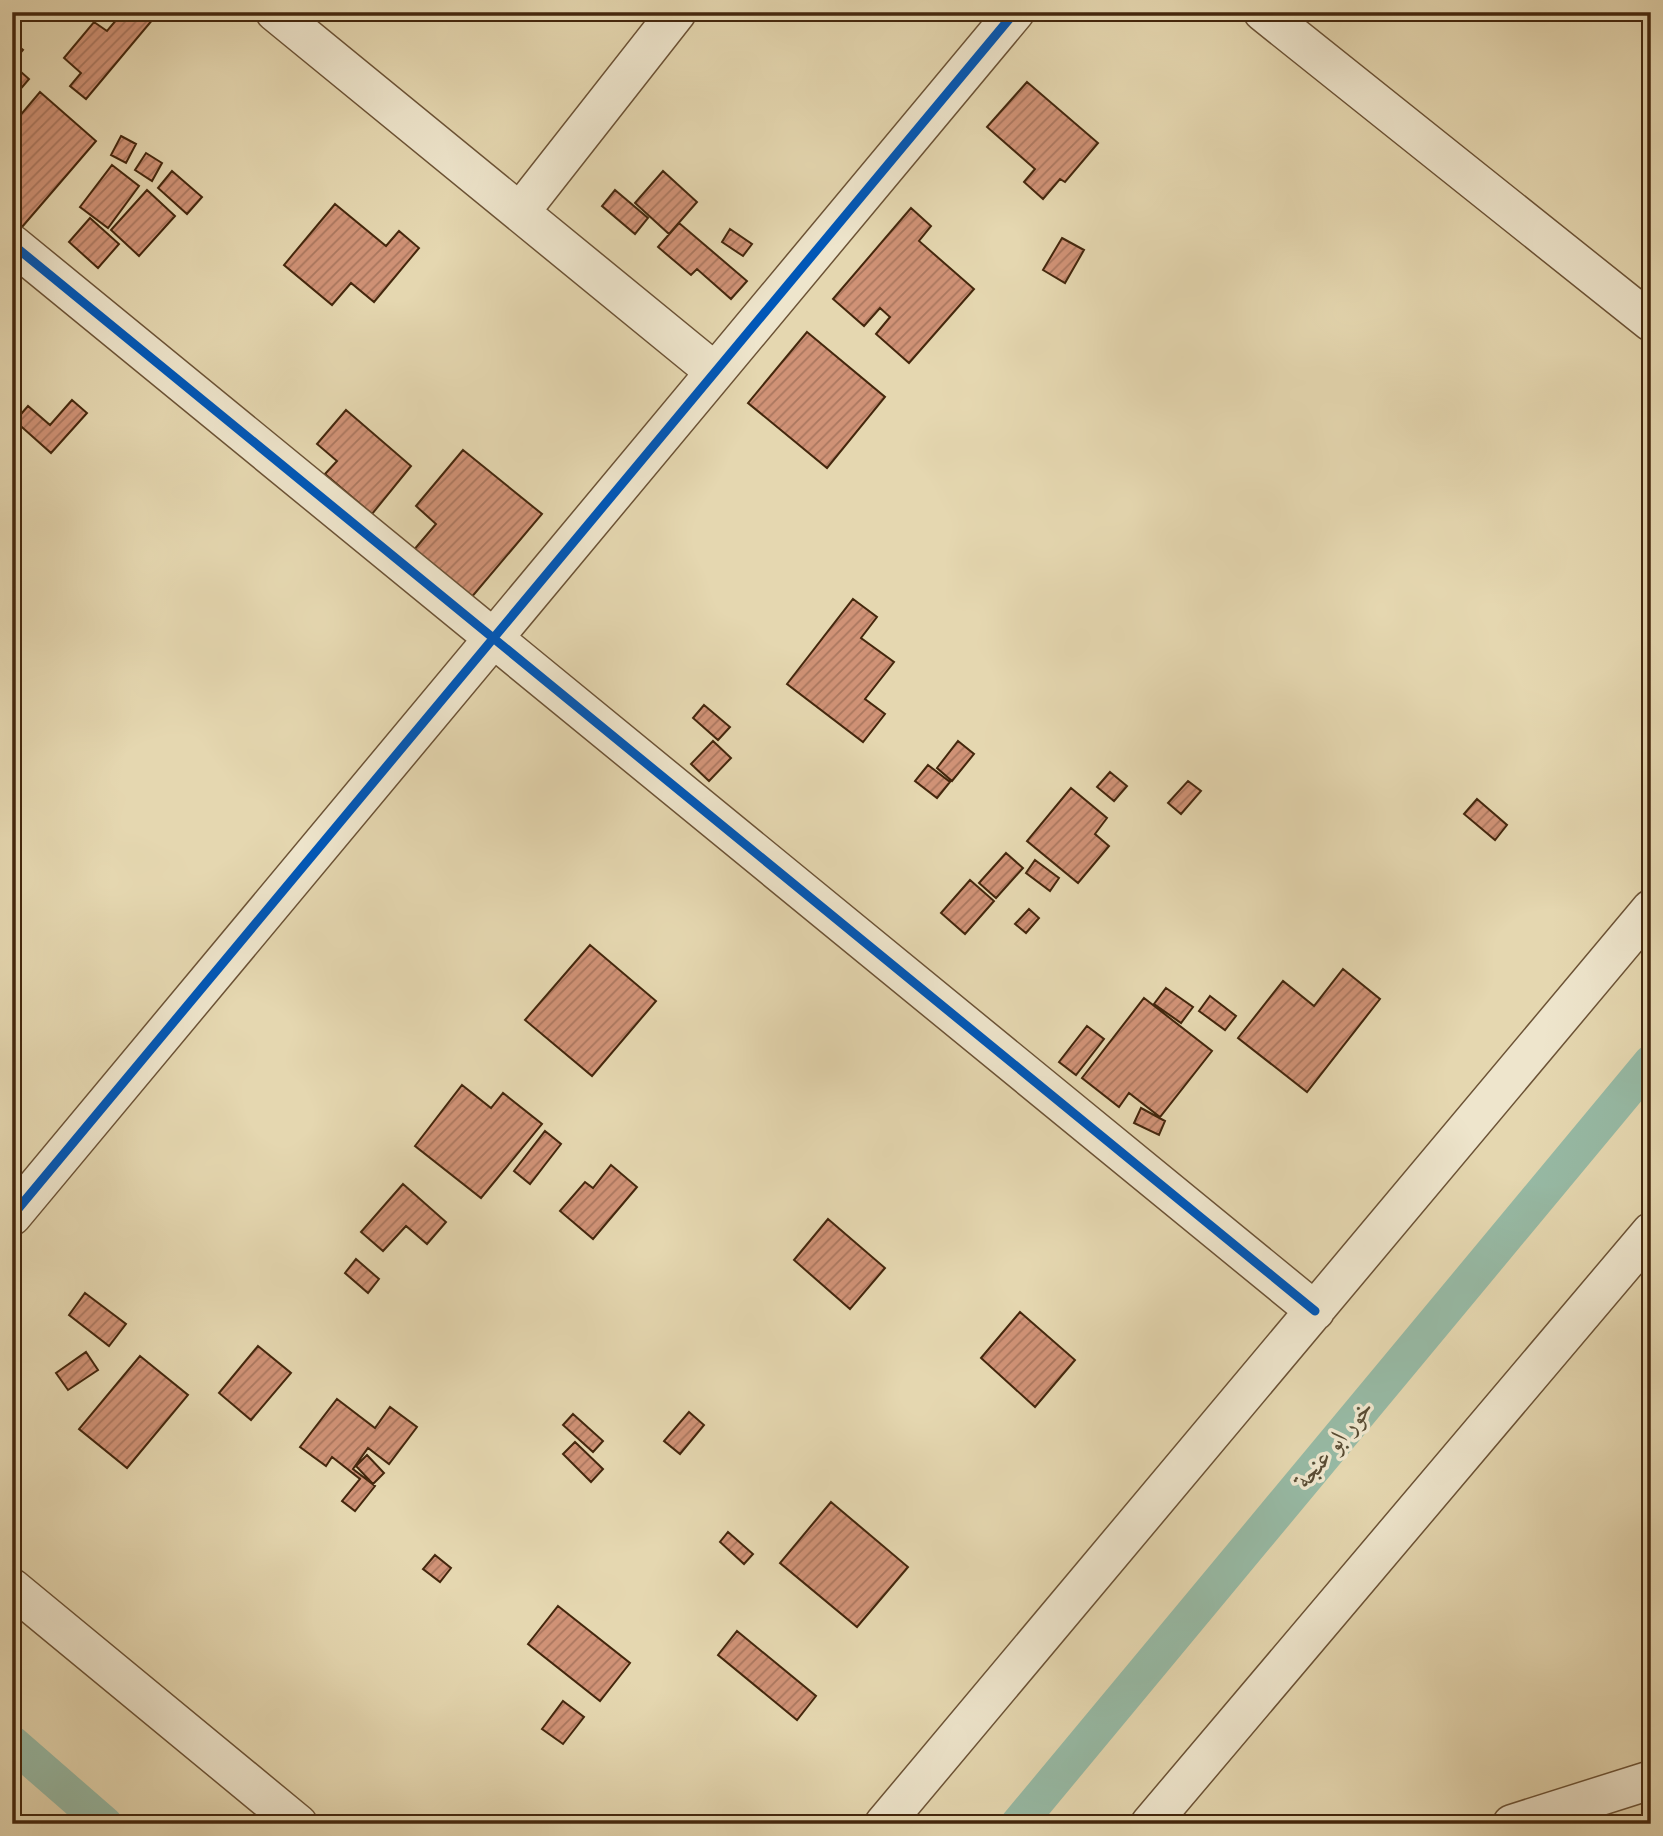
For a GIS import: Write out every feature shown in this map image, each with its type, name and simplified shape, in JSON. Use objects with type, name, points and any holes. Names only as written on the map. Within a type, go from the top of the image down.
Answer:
[{"type":"street","points":[[275,12],[715,372]]},
{"type":"street","points":[[520,212],[677,12]]},
{"type":"street","points":[[12,1216],[1015,12]]},
{"type":"street","points":[[1263,12],[1651,322]]},
{"type":"street","points":[[12,244],[1315,1311]]},
{"type":"street","points":[[884,1824],[1651,909]]},
{"type":"street","points":[[1150,1824],[1651,1232]]},
{"type":"street","points":[[12,1588],[298,1824]]},
{"type":"street","points":[[1512,1824],[1651,1780]]},
{"type":"building","points":[[123,12],[159,12],[86,99],[70,86],[81,73],[64,58],[94,22],[107,31]]},
{"type":"building","points":[[12,41],[23,50],[12,63]]},
{"type":"building","points":[[12,64],[29,79],[12,99]]},
{"type":"building","points":[[1027,82],[1098,143],[1065,182],[1060,179],[1043,199],[1024,182],[1035,169],[987,127]]},
{"type":"building","points":[[40,92],[96,141],[22,227],[12,219],[12,125]]},
{"type":"building","points":[[121,136],[136,144],[126,163],[111,155]]},
{"type":"building","points":[[146,153],[162,163],[152,181],[135,170]]},
{"type":"building","points":[[112,165],[139,186],[108,228],[80,207]]},
{"type":"building","points":[[172,171],[202,197],[187,214],[158,188]]},
{"type":"building","points":[[663,171],[697,202],[669,234],[635,203]]},
{"type":"building","points":[[147,190],[175,216],[139,256],[111,230]]},
{"type":"building","points":[[615,190],[648,218],[635,234],[602,206]]},
{"type":"building","points":[[335,204],[386,246],[399,231],[419,248],[374,302],[351,283],[332,305],[284,265]]},
{"type":"building","points":[[911,208],[931,226],[919,241],[974,289],[909,363],[876,334],[890,317],[880,308],[864,326],[833,299]]},
{"type":"building","points":[[90,218],[119,244],[98,268],[69,242]]},
{"type":"building","points":[[679,223],[747,281],[731,299],[697,269],[691,275],[658,247]]},
{"type":"building","points":[[730,229],[752,244],[743,256],[722,242]]},
{"type":"building","points":[[1062,238],[1084,250],[1065,283],[1043,270]]},
{"type":"building","points":[[807,332],[885,397],[827,468],[748,403]]},
{"type":"building","points":[[72,400],[87,413],[51,453],[15,421],[28,406],[50,425]]},
{"type":"building","points":[[346,410],[411,466],[372,514],[325,474],[337,461],[317,444]]},
{"type":"building","points":[[463,450],[542,514],[470,599],[413,551],[436,524],[416,506]]},
{"type":"building","points":[[853,599],[877,617],[861,638],[894,662],[865,699],[885,714],[863,742],[787,684]]},
{"type":"building","points":[[704,705],[730,727],[718,740],[693,718]]},
{"type":"building","points":[[713,741],[731,758],[709,781],[691,764]]},
{"type":"building","points":[[958,741],[974,754],[952,781],[937,768]]},
{"type":"building","points":[[928,765],[950,782],[937,798],[915,781]]},
{"type":"building","points":[[1110,772],[1127,786],[1114,801],[1097,787]]},
{"type":"building","points":[[1188,781],[1201,791],[1181,814],[1168,803]]},
{"type":"building","points":[[1071,788],[1107,818],[1095,834],[1109,846],[1078,883],[1027,841]]},
{"type":"building","points":[[1477,799],[1507,825],[1495,840],[1464,814]]},
{"type":"building","points":[[1006,853],[1023,868],[996,898],[979,883]]},
{"type":"building","points":[[1035,860],[1059,878],[1050,891],[1026,873]]},
{"type":"building","points":[[970,880],[994,901],[965,934],[941,913]]},
{"type":"building","points":[[1029,909],[1039,918],[1026,933],[1015,924]]},
{"type":"building","points":[[590,945],[656,1001],[592,1076],[525,1020]]},
{"type":"building","points":[[1343,969],[1380,999],[1307,1092],[1238,1038],[1283,981],[1314,1006]]},
{"type":"building","points":[[1166,988],[1193,1007],[1181,1023],[1154,1004]]},
{"type":"building","points":[[1210,996],[1236,1016],[1225,1030],[1199,1011]]},
{"type":"building","points":[[1144,998],[1212,1051],[1160,1117],[1129,1093],[1119,1107],[1082,1078]]},
{"type":"building","points":[[1087,1026],[1104,1039],[1076,1075],[1059,1062]]},
{"type":"building","points":[[462,1085],[491,1108],[503,1093],[542,1124],[481,1198],[415,1146]]},
{"type":"building","points":[[1141,1108],[1165,1121],[1159,1135],[1134,1123]]},
{"type":"building","points":[[545,1131],[561,1144],[530,1184],[514,1171]]},
{"type":"building","points":[[611,1165],[637,1187],[593,1239],[560,1211],[585,1182],[593,1188]]},
{"type":"building","points":[[403,1184],[446,1222],[427,1244],[406,1226],[383,1251],[361,1232]]},
{"type":"building","points":[[828,1219],[885,1268],[850,1309],[794,1260]]},
{"type":"building","points":[[356,1259],[379,1279],[368,1293],[345,1273]]},
{"type":"building","points":[[85,1293],[126,1324],[109,1346],[69,1315]]},
{"type":"building","points":[[1020,1312],[1075,1360],[1035,1407],[981,1358]]},
{"type":"building","points":[[258,1346],[291,1373],[251,1420],[219,1393]]},
{"type":"building","points":[[86,1352],[98,1370],[68,1390],[56,1373]]},
{"type":"building","points":[[140,1356],[188,1395],[127,1468],[79,1429]]},
{"type":"building","points":[[337,1399],[375,1428],[390,1407],[417,1427],[389,1464],[368,1448],[353,1469],[375,1486],[355,1511],[342,1501],[360,1479],[332,1457],[326,1466],[300,1447]]},
{"type":"building","points":[[689,1412],[704,1425],[680,1454],[664,1441]]},
{"type":"building","points":[[573,1414],[603,1441],[593,1452],[563,1425]]},
{"type":"building","points":[[575,1442],[603,1469],[591,1482],[563,1454]]},
{"type":"building","points":[[367,1455],[384,1473],[373,1484],[356,1466]]},
{"type":"building","points":[[831,1502],[908,1567],[857,1627],[780,1563]]},
{"type":"building","points":[[728,1532],[753,1554],[744,1564],[720,1542]]},
{"type":"building","points":[[435,1555],[451,1568],[440,1582],[423,1569]]},
{"type":"building","points":[[558,1606],[630,1663],[600,1701],[528,1644]]},
{"type":"building","points":[[737,1631],[816,1696],[797,1720],[718,1655]]},
{"type":"building","points":[[563,1701],[584,1717],[563,1744],[542,1729]]},
{"type":"waterway","name":"خور ابو عنجة","points":[[1018,1824],[1651,1062]]},
{"type":"waterway","name":"خور ابو عنجة","points":[[12,1743],[105,1824]]},
{"type":"cycle path","points":[[12,1216],[1015,12]]},
{"type":"cycle path","points":[[12,244],[1315,1311]]}]
